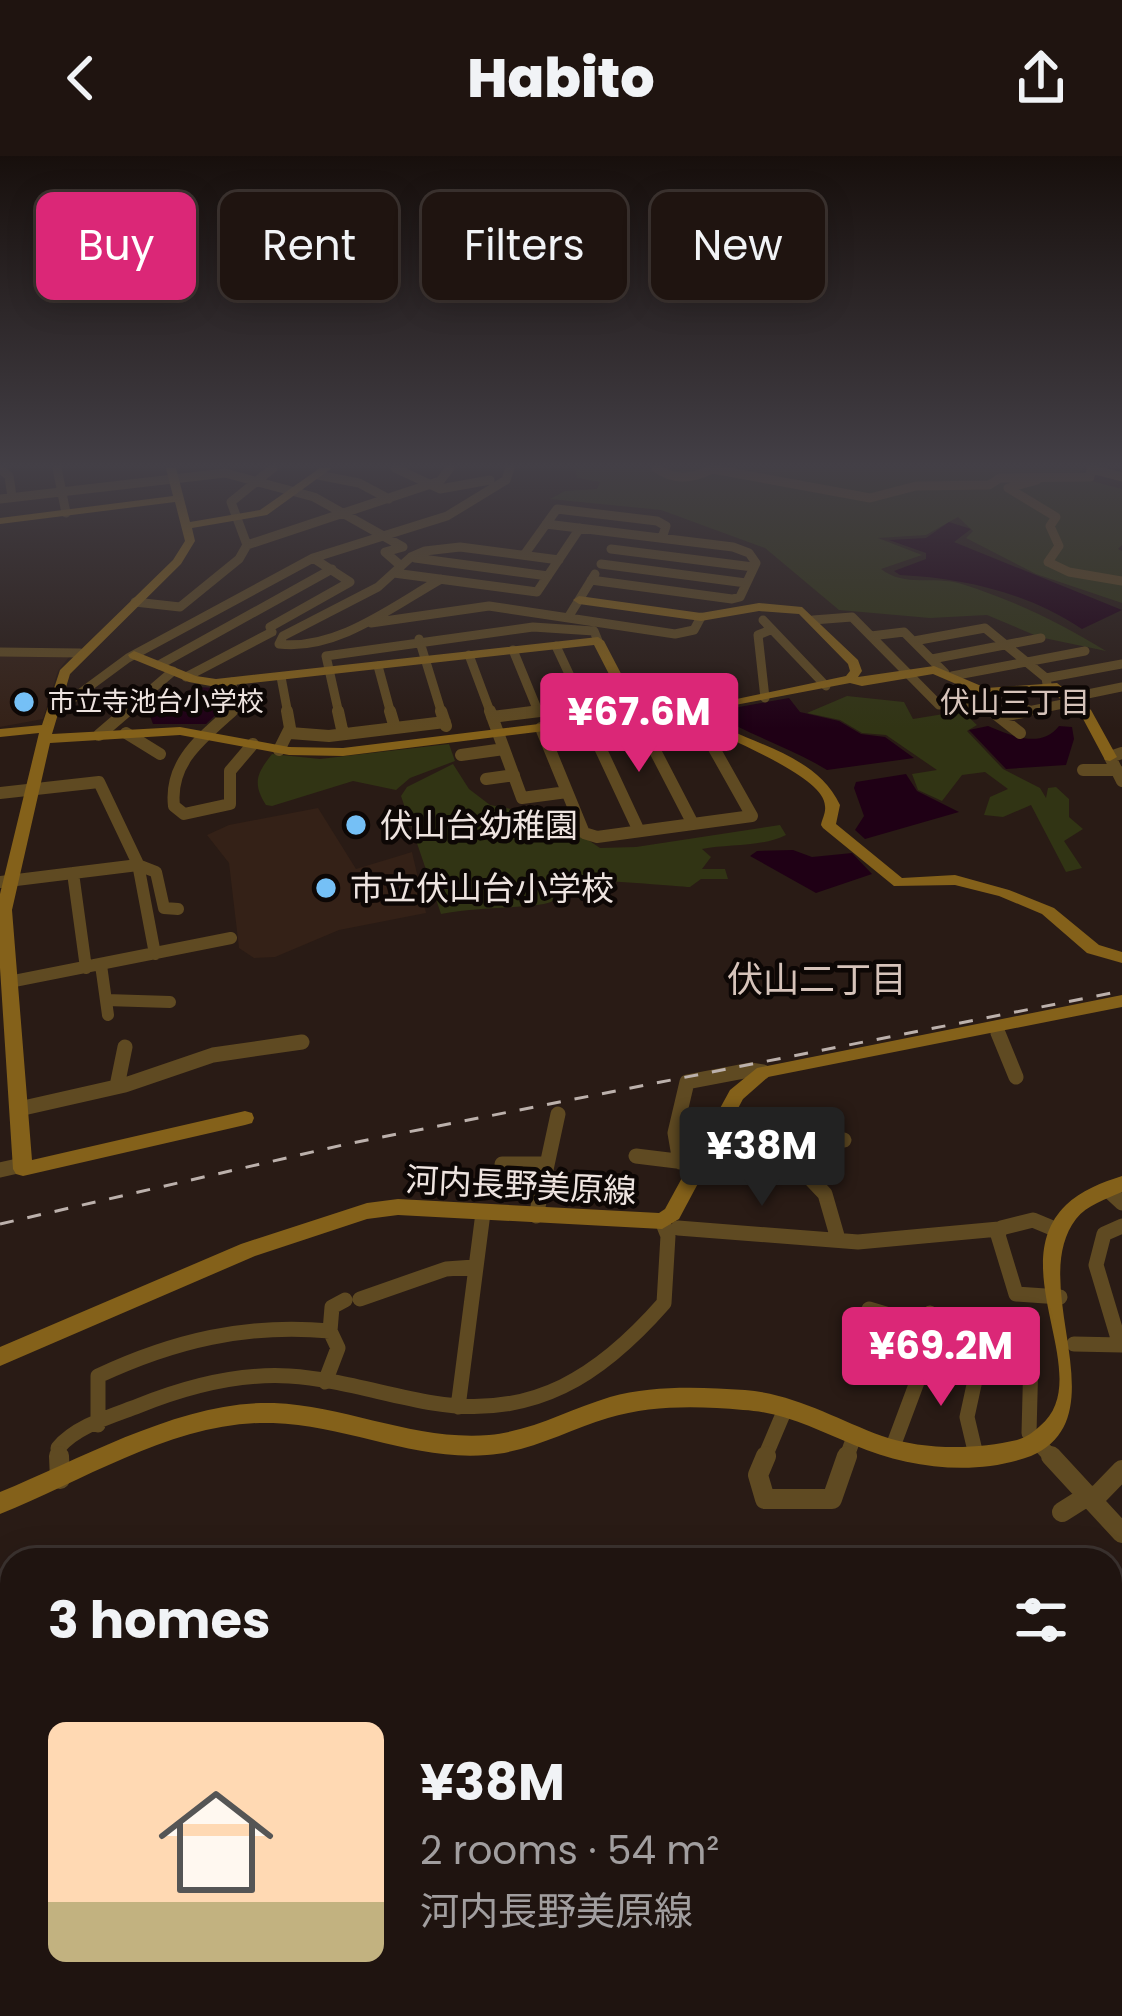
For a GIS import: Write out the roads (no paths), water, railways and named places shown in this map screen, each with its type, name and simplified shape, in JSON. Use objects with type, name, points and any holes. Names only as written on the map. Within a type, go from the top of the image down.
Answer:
[{"type":"street","points":[[183,555],[64,673],[4,882],[4,983],[22,1165],[23,1169],[245,1118]]},
{"type":"street","points":[[135,602],[182,606],[243,555]]},
{"type":"street","points":[[53,705],[71,700],[134,655],[322,555]]},
{"type":"street","points":[[387,555],[398,570],[536,592],[562,555]]},
{"type":"street","points":[[215,662],[222,664],[377,588],[410,557],[420,555]]},
{"type":"street","points":[[520,555],[559,560]]},
{"type":"street","points":[[569,616],[607,555]]},
{"type":"street","points":[[656,555],[753,567]]},
{"type":"street","points":[[579,600],[701,616],[734,606],[753,567],[750,555]]},
{"type":"street","points":[[1053,555],[1048,562],[1069,572],[1122,580]]},
{"type":"street","points":[[410,557],[548,576]]},
{"type":"street","points":[[220,608],[270,627],[350,582],[313,558]]},
{"type":"street","points":[[601,564],[746,583]]},
{"type":"street","points":[[113,737],[172,671],[245,618],[332,569]]},
{"type":"street","points":[[373,620],[441,579]]},
{"type":"street","points":[[591,580],[734,606],[802,611],[854,663],[856,671],[850,679]]},
{"type":"street","points":[[467,592],[481,585]]},
{"type":"street","points":[[377,588],[405,599]]},
{"type":"street","points":[[303,625],[280,638],[279,644],[291,647],[321,641],[373,620],[452,605],[489,605],[675,634],[694,629],[701,616]]},
{"type":"street","points":[[813,620],[849,616],[939,705],[983,704],[1020,733]]},
{"type":"street","points":[[765,698],[758,635],[767,625],[826,686]]},
{"type":"street","points":[[172,671],[215,662],[272,632],[270,627]]},
{"type":"street","points":[[344,734],[326,656],[533,627],[594,632],[693,824]]},
{"type":"street","points":[[914,641],[985,628],[1086,713],[1118,765],[1083,770]]},
{"type":"street","points":[[871,636],[904,632],[949,675],[988,692],[1122,664]]},
{"type":"street","points":[[932,658],[1041,638]]},
{"type":"street","points":[[419,640],[451,739]]},
{"type":"street","points":[[134,655],[208,683],[598,641]]},
{"type":"street","points":[[556,646],[584,706]]},
{"type":"street","points":[[513,650],[538,711]]},
{"type":"street","points":[[0,733],[209,734],[279,750],[328,753],[686,710],[850,679],[949,675],[1085,651]]},
{"type":"street","points":[[0,652],[80,653]]},
{"type":"street","points":[[470,655],[522,797],[567,792]]},
{"type":"street","points":[[378,665],[395,728]]},
{"type":"street","points":[[279,750],[290,733],[281,676]]},
{"type":"street","points":[[232,682],[235,707],[187,756],[174,778],[172,801],[184,814],[230,804],[224,785],[227,772],[253,744]]},
{"type":"street","points":[[1003,716],[1036,715],[1071,700],[1120,689]]},
{"type":"street","points":[[492,717],[628,700]]},
{"type":"street","points":[[686,710],[712,728],[821,780],[835,798],[828,825],[891,879],[909,885],[955,880],[1004,892],[1062,920],[1093,949],[1122,958]]},
{"type":"street","points":[[290,733],[344,734],[445,722]]},
{"type":"street","points":[[541,728],[590,837],[752,816],[707,736],[712,728]]},
{"type":"street","points":[[548,745],[645,733]]},
{"type":"street","points":[[113,737],[160,754]]},
{"type":"street","points":[[596,739],[639,831]]},
{"type":"street","points":[[461,755],[504,749]]},
{"type":"street","points":[[486,779],[514,775]]},
{"type":"street","points":[[0,793],[99,782],[138,865],[155,954]]},
{"type":"street","points":[[4,882],[138,865],[156,872],[164,908],[178,909]]},
{"type":"street","points":[[73,873],[107,1007],[170,1002]]},
{"type":"street","points":[[4,983],[231,938]]},
{"type":"street","points":[[691,1166],[674,1152],[687,1082],[750,1070],[763,1072],[1122,1000]]},
{"type":"street","points":[[996,1027],[1016,1077]]},
{"type":"street","points":[[19,1109],[117,1086],[213,1054],[302,1042]]},
{"type":"street","points":[[117,1086],[125,1047]]},
{"type":"street","name":"河内長野美原線","points":[[0,1357],[248,1250],[367,1210],[670,1225],[691,1166],[736,1096],[763,1072]]},
{"type":"street","points":[[536,1216],[558,1114]]},
{"type":"street","points":[[798,1173],[798,1145],[844,1140]]},
{"type":"street","points":[[636,1156],[691,1166],[798,1173],[825,1193],[838,1239]]},
{"type":"street","points":[[502,1164],[547,1164]]},
{"type":"street","points":[[0,1170],[22,1165]]},
{"type":"street","points":[[0,1503],[198,1424],[239,1415],[289,1415],[438,1443],[484,1446],[517,1440],[634,1401],[740,1400],[786,1407],[917,1455],[1016,1451],[1040,1443],[1076,1402],[1079,1381],[1074,1344],[1052,1263],[1057,1230],[1072,1210],[1117,1192]]},
{"type":"street","points":[[458,1407],[483,1213]]},
{"type":"street","points":[[60,1479],[58,1448],[71,1435],[210,1383],[268,1376],[458,1407],[515,1400],[602,1367],[666,1297],[670,1225],[858,1242],[999,1229],[1033,1220],[1057,1230]]},
{"type":"street","points":[[1074,1344],[1121,1345],[1096,1265],[1105,1234],[1122,1226]]},
{"type":"street","points":[[999,1229],[1016,1294],[1060,1297]]},
{"type":"street","points":[[325,1382],[338,1348],[330,1331],[332,1307],[446,1269],[475,1267]]},
{"type":"street","points":[[869,1309],[889,1315],[995,1313],[1025,1345],[1032,1365],[1027,1429],[1122,1533]]},
{"type":"street","points":[[892,1449],[929,1350],[930,1313]]},
{"type":"street","points":[[98,1424],[96,1383],[101,1373],[174,1345],[223,1333],[280,1327],[330,1331]]},
{"type":"street","points":[[929,1350],[977,1371],[967,1417],[976,1455]]},
{"type":"street","points":[[786,1407],[758,1475],[766,1499],[832,1498],[855,1434]]},
{"type":"street","points":[[1062,1512],[1090,1497],[1122,1470]]},
{"type":"railway","points":[[0,1224],[347,1144],[1122,991]]},
{"type":"place","name":"市立寺池台小学校","points":[[24,702]]},
{"type":"place","name":"伏山台幼稚園","points":[[356,825]]},
{"type":"place","name":"市立伏山台小学校","points":[[326,888]]},
{"type":"district","name":"伏山三丁目","points":[[1015,703]]},
{"type":"district","name":"伏山二丁目","points":[[817,979]]}]
